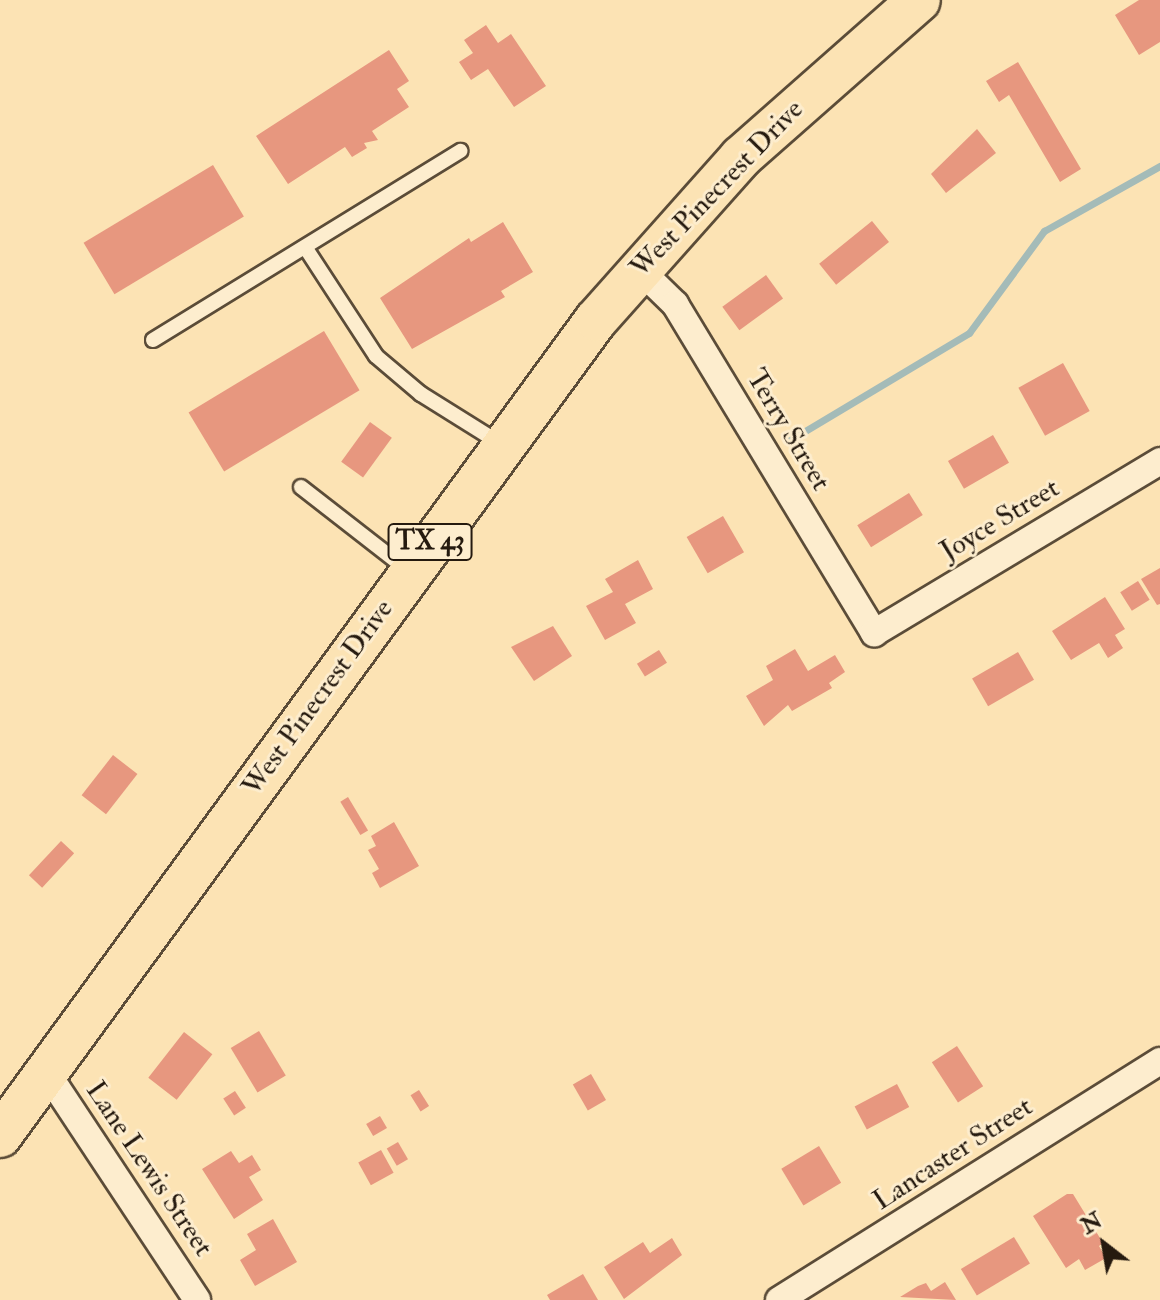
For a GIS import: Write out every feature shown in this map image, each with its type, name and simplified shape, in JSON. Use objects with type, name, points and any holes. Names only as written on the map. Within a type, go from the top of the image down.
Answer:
[{"type":"main road","name":"West Pinecrest Drive","points":[[6,1122],[47,1073],[502,444],[638,268],[741,157],[919,0]]},
{"type":"street","name":"Terry Street","points":[[638,268],[675,304],[874,633]]},
{"type":"street","name":"Joyce Street","points":[[874,633],[1160,461]]},
{"type":"street","name":"Lancaster Street","points":[[779,1300],[1160,1061]]},
{"type":"street","name":"Lane Lewis Street","points":[[47,1073],[197,1300]]},
{"type":"lane","points":[[153,340],[460,151]]},
{"type":"lane","points":[[305,247],[376,356],[421,394],[502,444]]},
{"type":"lane","points":[[301,487],[409,571]]},
{"type":"building","points":[[1139,0],[1160,0],[1160,42],[1139,55],[1115,15]]},
{"type":"building","points":[[486,25],[498,43],[511,34],[546,86],[514,107],[488,69],[471,80],[459,62],[473,53],[464,40]]},
{"type":"building","points":[[389,50],[409,81],[397,89],[409,107],[372,131],[378,140],[364,143],[367,148],[352,157],[345,147],[288,184],[256,136]]},
{"type":"building","points":[[1018,62],[1081,169],[1060,182],[1009,95],[999,102],[986,81]]},
{"type":"building","points":[[977,129],[996,153],[946,193],[931,174]]},
{"type":"building","points":[[213,165],[244,216],[114,294],[84,243]]},
{"type":"building","points":[[872,221],[889,242],[836,285],[819,264]]},
{"type":"building","points":[[503,222],[533,272],[501,291],[505,297],[412,349],[380,298],[469,238],[471,242]]},
{"type":"building","points":[[766,275],[783,298],[739,330],[722,307]]},
{"type":"building","points":[[324,331],[360,390],[224,472],[189,412]]},
{"type":"building","points":[[1063,363],[1090,411],[1045,436],[1018,388]]},
{"type":"building","points":[[370,422],[392,438],[363,478],[341,462]]},
{"type":"building","points":[[993,435],[1009,463],[964,489],[948,461]]},
{"type":"building","points":[[909,493],[923,515],[871,547],[857,525]]},
{"type":"building","points":[[723,516],[744,552],[708,573],[687,537]]},
{"type":"building","points":[[638,560],[653,589],[625,604],[636,623],[605,640],[586,606],[613,592],[605,579]]},
{"type":"building","points":[[1160,568],[1160,604],[1157,605],[1141,579]]},
{"type":"building","points":[[1138,581],[1150,600],[1132,611],[1120,592]]},
{"type":"building","points":[[1105,597],[1125,629],[1115,635],[1123,648],[1108,658],[1099,643],[1071,660],[1052,631]]},
{"type":"building","points":[[553,626],[572,656],[534,681],[511,647]]},
{"type":"building","points":[[795,649],[808,671],[835,655],[845,672],[829,683],[832,688],[792,711],[788,705],[764,726],[746,696],[773,680],[766,666]]},
{"type":"building","points":[[659,650],[667,663],[645,676],[637,664]]},
{"type":"building","points":[[1018,652],[1034,680],[988,706],[972,678]]},
{"type":"building","points":[[113,755],[137,774],[106,814],[82,795]]},
{"type":"building","points":[[348,797],[368,830],[360,835],[340,802]]},
{"type":"building","points":[[394,822],[419,866],[380,888],[372,873],[379,869],[368,850],[376,846],[371,836]]},
{"type":"building","points":[[61,841],[74,853],[42,888],[29,875]]},
{"type":"building","points":[[259,1031],[286,1076],[257,1093],[231,1048]]},
{"type":"building","points":[[184,1032],[212,1054],[177,1100],[148,1078]]},
{"type":"building","points":[[957,1046],[983,1086],[958,1103],[932,1062]]},
{"type":"building","points":[[591,1074],[606,1100],[588,1110],[573,1084]]},
{"type":"building","points":[[897,1084],[909,1107],[867,1129],[855,1107]]},
{"type":"building","points":[[419,1090],[429,1106],[421,1111],[411,1095]]},
{"type":"building","points":[[235,1091],[246,1108],[234,1115],[223,1099]]},
{"type":"building","points":[[380,1116],[387,1128],[373,1136],[366,1124]]},
{"type":"building","points":[[398,1142],[408,1159],[397,1166],[387,1148]]},
{"type":"building","points":[[819,1146],[841,1183],[803,1206],[781,1169]]},
{"type":"building","points":[[381,1150],[394,1173],[371,1185],[358,1163]]},
{"type":"building","points":[[231,1151],[239,1163],[252,1155],[261,1170],[249,1177],[263,1200],[234,1219],[202,1169]]},
{"type":"building","points":[[1067,1194],[1073,1194],[1103,1243],[1099,1246],[1106,1258],[1085,1270],[1079,1259],[1066,1268],[1033,1216]]},
{"type":"building","points":[[273,1219],[297,1262],[255,1286],[240,1260],[256,1250],[247,1234]]},
{"type":"building","points":[[1014,1237],[1030,1264],[977,1296],[961,1269]]},
{"type":"building","points":[[672,1238],[682,1255],[624,1299],[604,1267],[643,1242],[650,1253]]},
{"type":"building","points":[[583,1274],[598,1300],[550,1300],[547,1295]]},
{"type":"building","points":[[945,1282],[956,1300],[900,1297],[926,1283],[931,1291]]},
{"type":"waterway","points":[[790,440],[969,333],[1044,231],[1160,166]]}]
